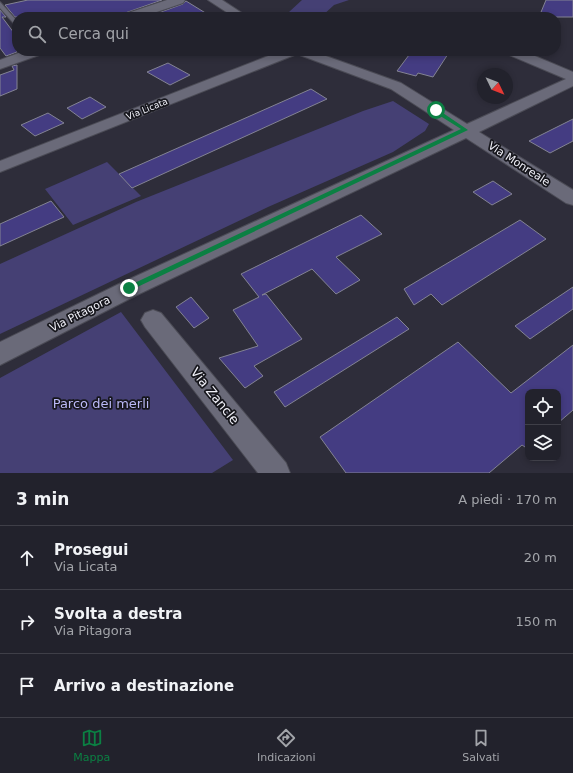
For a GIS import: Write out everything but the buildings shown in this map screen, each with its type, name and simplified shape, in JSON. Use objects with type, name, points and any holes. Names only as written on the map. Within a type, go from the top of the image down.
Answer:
[{"type":"street","points":[[144,12],[179,0]]},
{"type":"street","points":[[214,0],[234,12]]},
{"type":"street","points":[[0,65],[24,56]]},
{"type":"street","name":"Via Licata","points":[[0,167],[280,56]]},
{"type":"street","points":[[314,56],[396,86],[465,130]]},
{"type":"street","points":[[524,56],[573,77]]},
{"type":"street","name":"Via Pitagora","points":[[0,354],[129,288],[573,80]]},
{"type":"street","name":"Via Monreale","points":[[465,130],[573,199]]},
{"type":"street","name":"Via Zancle","points":[[153,320],[276,473]]},
{"type":"lane","points":[[0,4],[12,19]]},
{"type":"green space","points":[[302,0],[349,0],[334,5],[326,12],[289,12]]},
{"type":"green space","points":[[393,101],[429,124],[425,131],[393,152],[268,207],[0,334],[0,264],[136,202],[363,111]]},
{"type":"green space","points":[[107,162],[141,196],[73,225],[45,189]]},
{"type":"green space","name":"Parco dei merli","points":[[121,312],[233,460],[212,473],[0,473],[0,378]]},
{"type":"route","points":[[129,288],[465,130],[436,110]]}]
